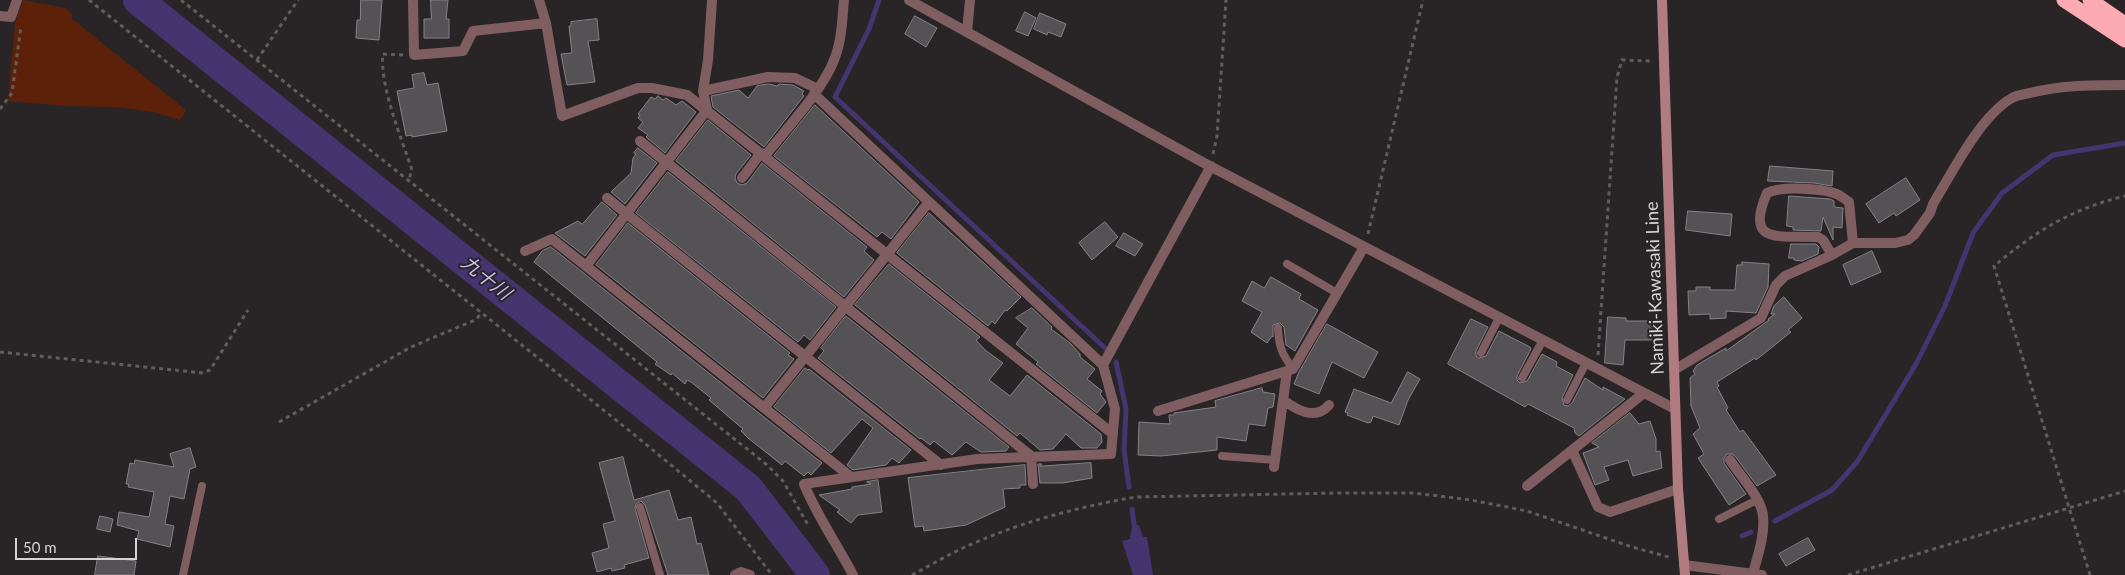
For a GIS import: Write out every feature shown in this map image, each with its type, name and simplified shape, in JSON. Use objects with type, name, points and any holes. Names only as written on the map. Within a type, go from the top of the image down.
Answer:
[{"type":"highway","points":[[2064,0],[2125,40]]},
{"type":"highway","points":[[2090,0],[2125,24]]},
{"type":"main road","name":"Namiki-Kawasaki Line","points":[[1662,0],[1678,489],[1685,570]]},
{"type":"street","points":[[413,0],[414,55],[464,52],[473,31],[546,23]]},
{"type":"street","points":[[539,0],[546,23],[562,116],[638,88],[652,88],[687,96],[1113,434]]},
{"type":"street","points":[[707,110],[703,91],[708,60],[712,0]]},
{"type":"street","points":[[742,178],[816,91],[834,61],[841,35],[844,0]]},
{"type":"street","points":[[909,0],[1211,166],[1675,409]]},
{"type":"street","points":[[968,32],[970,0]]},
{"type":"street","points":[[0,16],[11,17],[16,4]]},
{"type":"street","points":[[703,91],[768,77],[795,78],[816,91],[929,202],[1103,365],[1115,409],[1111,454],[976,459],[804,484],[813,508],[842,552],[853,575]]},
{"type":"street","points":[[1674,370],[1760,318],[1776,285],[1785,276],[1832,255],[1852,243],[1896,243],[1908,240],[1930,213],[1933,204],[1975,136],[1994,111],[2013,97],[2046,89],[2082,85],[2125,85]]},
{"type":"street","points":[[586,266],[707,110]]},
{"type":"street","points":[[640,141],[846,305],[1031,456],[1033,484]]},
{"type":"street","points":[[1103,365],[1211,166]]},
{"type":"street","points":[[1832,255],[1823,240],[1818,237],[1778,236],[1763,231],[1760,227],[1759,219],[1760,207],[1766,192],[1776,188],[1819,191],[1839,195],[1849,202],[1852,243]]},
{"type":"street","points":[[608,198],[941,465]]},
{"type":"street","points":[[764,408],[929,202]]},
{"type":"street","points":[[524,251],[552,239],[851,477]]},
{"type":"street","points":[[1274,464],[1283,400],[1290,370],[1364,247]]},
{"type":"street","points":[[1158,411],[1290,370]]},
{"type":"street","points":[[1527,486],[1644,392]]},
{"type":"street","points":[[1283,400],[1293,408],[1314,414],[1324,411],[1329,405]]},
{"type":"street","points":[[1572,450],[1598,507],[1610,512],[1678,489]]},
{"type":"street","points":[[1685,570],[1757,574],[1763,535],[1763,514],[1758,500],[1730,460]]},
{"type":"street","points":[[735,575],[741,572],[750,575]]},
{"type":"lane","points":[[1287,264],[1337,293]]},
{"type":"lane","points":[[1480,353],[1499,318]]},
{"type":"lane","points":[[1278,328],[1278,344],[1290,370]]},
{"type":"lane","points":[[1522,378],[1543,340]]},
{"type":"lane","points":[[1567,400],[1586,363]]},
{"type":"lane","points":[[1222,456],[1274,464]]},
{"type":"lane","points":[[183,575],[202,486]]},
{"type":"lane","points":[[1719,519],[1758,500]]},
{"type":"lane","points":[[640,507],[660,575]]},
{"type":"path","points":[[89,0],[717,503],[772,575]]},
{"type":"path","points":[[181,0],[766,464],[784,481],[801,515],[811,530]]},
{"type":"path","points":[[257,60],[298,0]]},
{"type":"path","points":[[1211,166],[1217,136],[1226,0]]},
{"type":"path","points":[[1364,247],[1423,0]]},
{"type":"path","points":[[0,109],[12,93],[22,12],[16,4]]},
{"type":"path","points":[[409,180],[412,170],[390,104],[382,63],[383,54],[414,55]]},
{"type":"path","points":[[1598,368],[1618,77],[1622,60],[1664,62]]},
{"type":"path","points":[[2090,575],[1994,266],[2026,240],[2070,214],[2106,200],[2125,196]]},
{"type":"path","points":[[0,352],[203,373],[210,370],[248,310]]},
{"type":"path","points":[[280,422],[411,347],[474,320],[482,313]]},
{"type":"path","points":[[1848,575],[2125,491]]},
{"type":"path","points":[[912,575],[963,548],[1016,527],[1106,502],[1155,497],[1414,493],[1461,498],[1528,511],[1632,547],[1669,557]]},
{"type":"shaded area","points":[[23,0],[66,8],[73,15],[71,18],[186,110],[180,120],[153,112],[117,107],[67,106],[8,101],[15,23]]},
{"type":"shaded area","points":[[1139,525],[1143,537],[1147,537],[1153,575],[1133,575],[1122,541],[1130,539],[1132,526]]},
{"type":"building","points":[[361,0],[382,0],[379,40],[356,38],[357,20],[360,20]]},
{"type":"building","points":[[431,0],[448,0],[446,19],[449,19],[449,38],[424,38],[424,19],[431,19]]},
{"type":"building","points":[[1025,12],[1036,18],[1028,36],[1016,31]]},
{"type":"building","points":[[1040,13],[1066,24],[1061,37],[1048,32],[1047,35],[1034,29]]},
{"type":"building","points":[[915,16],[937,28],[926,47],[905,34]]},
{"type":"building","points":[[597,19],[599,40],[588,41],[595,82],[567,85],[561,54],[572,53],[569,26],[571,26],[571,22]]},
{"type":"building","points":[[424,73],[427,85],[438,83],[447,131],[412,137],[412,135],[406,136],[397,91],[414,88],[412,75]]},
{"type":"building","points":[[769,84],[777,86],[779,84],[793,85],[804,91],[802,94],[804,96],[764,147],[713,107],[711,96],[739,90],[748,98],[757,86]]},
{"type":"building","points":[[658,96],[663,100],[666,98],[676,105],[682,101],[696,112],[665,153],[646,137],[648,135],[638,128],[643,122],[638,118],[640,115],[638,114],[651,97],[655,99]]},
{"type":"building","points":[[815,105],[919,202],[891,239],[882,232],[877,237],[774,156]]},
{"type":"building","points":[[708,120],[751,155],[736,174],[737,183],[742,185],[747,183],[762,163],[867,247],[864,251],[874,260],[844,297],[676,161]]},
{"type":"building","points":[[638,148],[657,163],[625,204],[611,192],[631,173],[633,158],[636,154],[634,153]]},
{"type":"building","points":[[1770,166],[1833,171],[1832,186],[1814,183],[1768,181]]},
{"type":"building","points":[[668,172],[836,307],[810,340],[804,335],[798,342],[636,213]]},
{"type":"building","points":[[1906,178],[1920,200],[1896,216],[1894,213],[1879,223],[1866,204]]},
{"type":"building","points":[[1789,196],[1830,199],[1834,201],[1834,207],[1843,208],[1842,228],[1833,227],[1833,240],[1823,217],[1821,231],[1793,230],[1793,227],[1787,226]]},
{"type":"building","points":[[602,202],[617,215],[585,256],[555,233],[578,221],[582,224]]},
{"type":"building","points":[[1688,211],[1732,214],[1730,236],[1686,230]]},
{"type":"building","points":[[929,213],[1021,297],[1007,311],[1005,310],[995,324],[992,321],[988,326],[897,253]]},
{"type":"building","points":[[1105,222],[1118,237],[1092,260],[1079,243]]},
{"type":"building","points":[[628,223],[790,353],[788,355],[794,359],[763,398],[596,265]]},
{"type":"building","points":[[1124,233],[1143,244],[1135,256],[1116,246]]},
{"type":"building","points":[[1791,244],[1816,244],[1819,247],[1818,254],[1802,261],[1794,260],[1794,258],[1789,258]]},
{"type":"building","points":[[551,247],[822,463],[811,475],[808,472],[804,476],[785,461],[782,465],[748,438],[741,431],[743,429],[709,400],[711,398],[691,382],[687,380],[685,384],[672,373],[671,375],[655,364],[657,362],[534,262],[542,251]]},
{"type":"building","points":[[1872,251],[1881,272],[1851,285],[1843,265]]},
{"type":"building","points":[[1742,262],[1769,264],[1768,287],[1756,313],[1726,311],[1726,318],[1710,319],[1710,314],[1689,315],[1688,291],[1696,291],[1696,287],[1710,287],[1710,290],[1735,290],[1737,265],[1742,265]]},
{"type":"building","points":[[889,264],[980,337],[976,340],[985,350],[1003,363],[989,380],[1010,396],[1027,375],[1101,434],[1102,442],[1097,448],[1081,448],[1066,434],[1053,449],[1040,450],[1020,433],[1017,436],[855,305]]},
{"type":"building","points":[[1271,277],[1301,294],[1299,299],[1318,310],[1295,351],[1286,345],[1284,327],[1280,323],[1273,325],[1273,337],[1267,343],[1251,332],[1262,312],[1242,301],[1252,281],[1264,288]]},
{"type":"building","points":[[1784,297],[1802,318],[1788,330],[1791,332],[1756,360],[1755,358],[1717,382],[1719,386],[1717,387],[1728,408],[1726,410],[1740,432],[1743,430],[1776,475],[1757,486],[1735,456],[1727,454],[1724,458],[1724,463],[1746,494],[1729,505],[1698,458],[1704,454],[1693,434],[1700,428],[1691,406],[1690,378],[1695,374],[1693,371],[1697,365],[1726,348],[1726,351],[1769,320],[1775,314],[1771,314],[1774,306]]},
{"type":"building","points":[[1032,308],[1052,327],[1051,329],[1070,343],[1080,354],[1080,357],[1095,369],[1087,379],[1102,391],[1100,394],[1106,402],[1097,413],[1036,364],[1038,362],[1016,344],[1028,328],[1016,318]]},
{"type":"building","points":[[846,316],[1009,447],[1006,451],[981,452],[966,442],[952,455],[934,441],[930,445],[818,358],[824,351],[821,348]]},
{"type":"building","points":[[1608,317],[1626,318],[1626,321],[1654,321],[1654,340],[1625,340],[1623,365],[1605,363]]},
{"type":"building","points":[[1471,319],[1488,327],[1476,351],[1476,356],[1479,358],[1486,356],[1499,331],[1530,347],[1531,349],[1517,376],[1517,380],[1520,383],[1527,381],[1542,354],[1557,362],[1556,366],[1573,375],[1562,398],[1564,405],[1568,406],[1572,403],[1585,378],[1603,390],[1603,387],[1625,399],[1579,436],[1575,433],[1574,428],[1528,404],[1525,407],[1448,364]]},
{"type":"building","points":[[1327,324],[1378,352],[1364,378],[1332,362],[1319,394],[1294,384]]},
{"type":"building","points":[[805,368],[809,369],[911,450],[899,463],[892,458],[886,465],[853,470],[847,465],[873,428],[862,419],[831,453],[774,407]]},
{"type":"building","points":[[1408,372],[1420,379],[1408,400],[1399,425],[1373,416],[1371,422],[1368,423],[1347,415],[1348,413],[1345,412],[1354,389],[1391,403]]},
{"type":"building","points":[[1262,388],[1263,392],[1275,394],[1273,407],[1268,408],[1265,426],[1249,424],[1246,441],[1217,437],[1217,450],[1161,456],[1138,455],[1139,422],[1170,424],[1169,415],[1174,415],[1174,413],[1216,407],[1215,401]]},
{"type":"building","points":[[1630,413],[1639,424],[1650,421],[1656,439],[1656,452],[1660,451],[1662,468],[1633,476],[1628,460],[1604,467],[1609,480],[1595,485],[1583,453],[1599,447],[1592,443]]},
{"type":"building","points":[[190,448],[196,467],[190,469],[184,499],[170,496],[165,524],[174,526],[170,547],[137,539],[139,531],[117,525],[119,512],[149,517],[154,492],[128,487],[129,484],[126,484],[130,463],[134,464],[135,460],[174,467],[170,454]]},
{"type":"building","points":[[623,457],[634,500],[669,490],[678,520],[691,517],[697,544],[701,543],[709,575],[668,575],[645,505],[641,501],[636,504],[635,508],[649,558],[624,565],[625,568],[612,571],[611,568],[597,572],[592,553],[609,548],[603,524],[615,521],[599,463]]},
{"type":"building","points":[[1091,463],[1092,478],[1063,483],[1040,483],[1038,464],[1042,464],[1040,466]]},
{"type":"building","points":[[1025,465],[1026,485],[1020,485],[1020,488],[1003,489],[1005,507],[966,525],[924,531],[923,526],[915,527],[908,478]]},
{"type":"building","points":[[878,480],[882,512],[858,515],[851,523],[837,512],[840,510],[819,495],[852,489],[852,487],[871,484],[867,482]]},
{"type":"building","points":[[100,516],[113,519],[110,532],[97,529]]},
{"type":"building","points":[[1808,538],[1815,550],[1786,566],[1779,554]]},
{"type":"building","points":[[98,556],[136,561],[134,575],[95,575]]},
{"type":"waterway","name":"九十川","points":[[138,0],[748,488],[815,575]]},
{"type":"waterway","points":[[879,0],[869,29],[835,97],[1105,348]]},
{"type":"waterway","points":[[1775,521],[1832,490],[1857,462],[1916,364],[1945,306],[1973,233],[2002,193],[2053,155],[2125,143]]},
{"type":"waterway","points":[[1116,362],[1126,409],[1124,450],[1129,487]]},
{"type":"waterway","points":[[1132,509],[1135,531]]},
{"type":"waterway","points":[[1742,536],[1751,532]]}]
